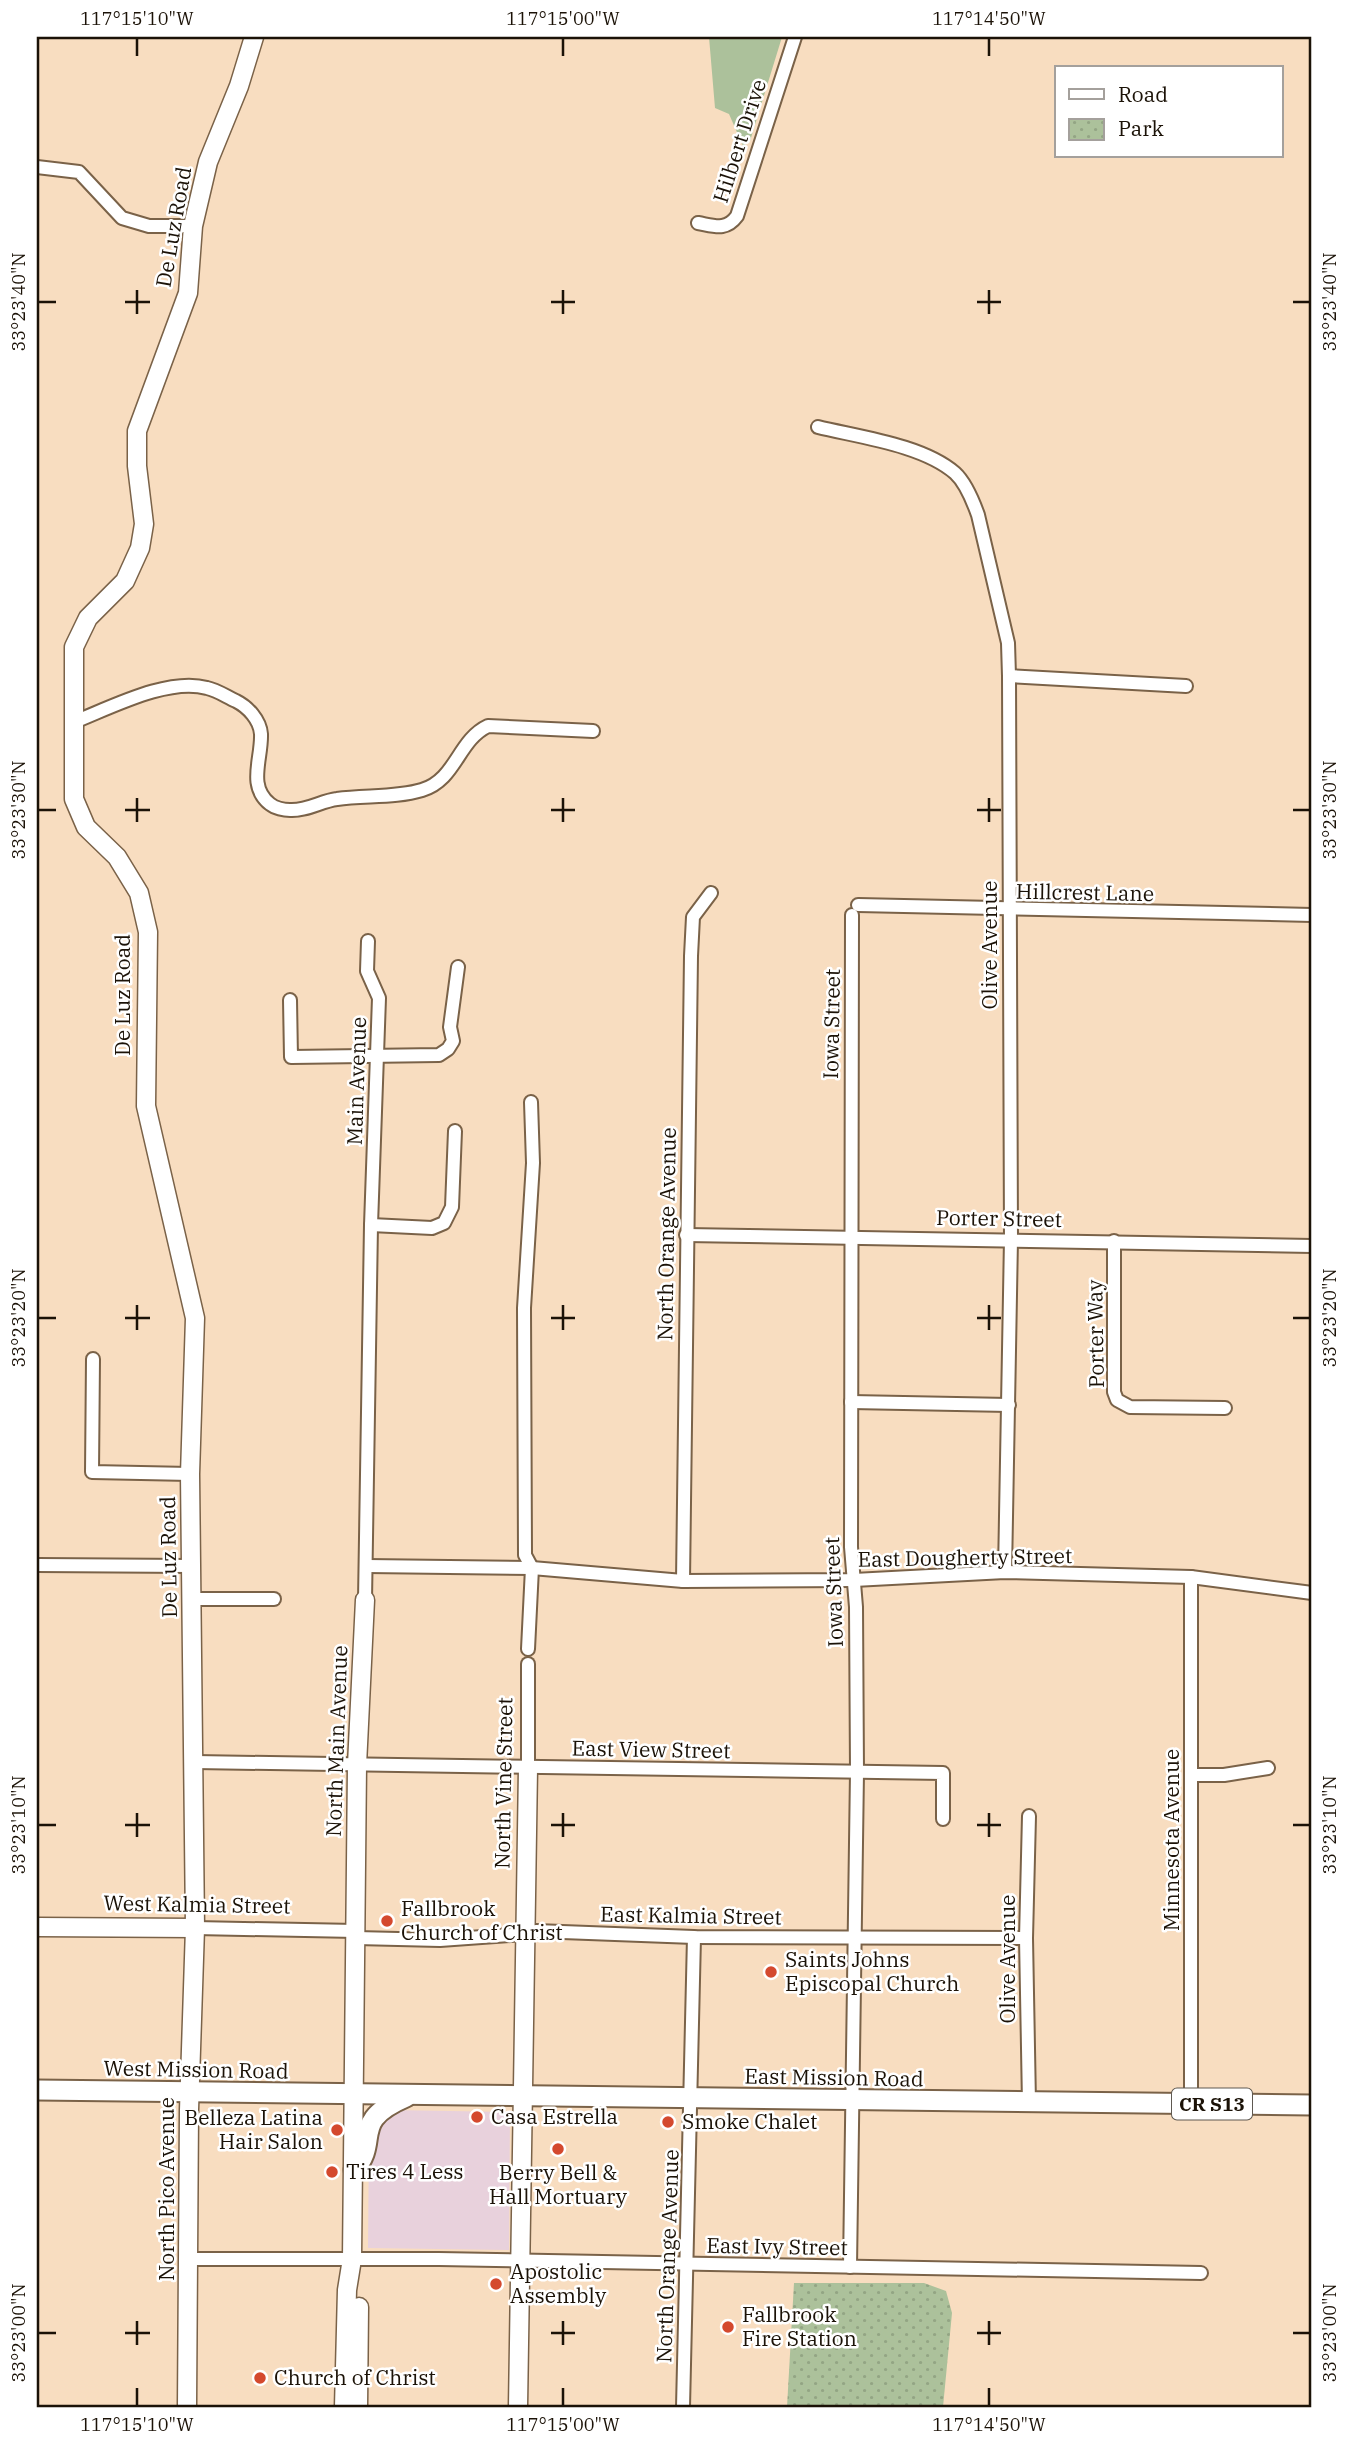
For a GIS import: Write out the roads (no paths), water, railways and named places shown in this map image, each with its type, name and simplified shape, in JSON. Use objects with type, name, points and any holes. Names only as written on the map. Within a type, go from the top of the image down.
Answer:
[{"type":"main road","name":"De Luz Road","points":[[195,1928],[190,1474],[195,1318],[145,1106],[148,932],[139,893],[117,857],[86,827],[74,799],[74,647],[88,618],[124,581],[140,548],[144,524],[137,466],[137,431],[188,293],[193,226],[208,163],[239,86],[254,37]]},
{"type":"main road","name":"North Main Avenue","points":[[344,2407],[347,2290],[352,2259],[357,1765],[365,1600]]},
{"type":"main road","name":"North Vine Street","points":[[518,2407],[528,1768]]},
{"type":"main road","name":"West Kalmia Street","points":[[37,1927],[195,1928]]},
{"type":"main road","name":"North Pico Avenue","points":[[187,2407],[190,2092],[195,1928]]},
{"type":"main road","name":"West Mission Road","points":[[37,2090],[355,2095]]},
{"type":"main road","name":"East Mission Road","points":[[355,2095],[1312,2105]]},
{"type":"main road","points":[[354,2170],[362,2162],[366,2134],[376,2114],[385,2106],[410,2095]]},
{"type":"main road","name":"North Main Avenue","points":[[352,2259],[359,2295],[358,2407]]},
{"type":"street","name":"Hilbert Drive","points":[[698,223],[722,228],[732,223],[737,216],[795,37]]},
{"type":"street","points":[[37,167],[79,172],[122,218],[149,226],[193,226]]},
{"type":"street","name":"Olive Avenue","points":[[818,427],[927,455],[956,474],[972,498],[978,515],[1007,643],[1011,1239],[1005,1572]]},
{"type":"street","points":[[1009,676],[1186,685]]},
{"type":"street","points":[[74,722],[145,694],[186,686],[207,688],[242,704],[254,716],[261,732],[257,779],[261,794],[272,807],[289,811],[332,800],[422,790],[441,782],[477,731],[488,726],[593,731]]},
{"type":"street","name":"North Orange Avenue","points":[[683,1581],[686,1234],[693,917],[711,893]]},
{"type":"street","name":"Hillcrest Lane","points":[[855,910],[1312,915]]},
{"type":"street","name":"Iowa Street","points":[[850,2267],[857,1772],[854,1580],[851,1547],[850,1237],[855,910]]},
{"type":"street","name":"Main Avenue","points":[[368,941],[367,971],[379,998],[371,1225]]},
{"type":"street","points":[[290,1000],[291,1057],[439,1055],[449,1049],[453,1041],[450,1027],[458,967]]},
{"type":"street","points":[[528,1649],[532,1568],[525,1555],[524,1308],[533,1163],[531,1102]]},
{"type":"street","points":[[371,1225],[432,1228],[444,1223],[452,1207],[455,1184],[455,1131]]},
{"type":"street","name":"North Main Avenue","points":[[365,1600],[371,1225]]},
{"type":"street","name":"Porter Street","points":[[686,1234],[1312,1246]]},
{"type":"street","name":"Porter Way","points":[[1114,1241],[1114,1392],[1118,1401],[1130,1407],[1225,1408]]},
{"type":"street","points":[[93,1359],[92,1472],[190,1474]]},
{"type":"street","points":[[851,1402],[1009,1405]]},
{"type":"street","points":[[37,1565],[192,1566]]},
{"type":"street","name":"East Dougherty Street","points":[[367,1566],[532,1568],[683,1581],[854,1580],[1005,1572],[1191,1577],[1312,1593]]},
{"type":"street","name":"Minnesota Avenue","points":[[1191,1577],[1191,2104]]},
{"type":"street","points":[[193,1599],[274,1599]]},
{"type":"street","name":"North Vine Street","points":[[528,1664],[528,1768]]},
{"type":"street","name":"East View Street","points":[[195,1762],[943,1773],[943,1819]]},
{"type":"street","points":[[1191,1775],[1224,1775],[1268,1768]]},
{"type":"street","name":"Olive Avenue","points":[[1028,1816],[1026,1938],[1029,2103]]},
{"type":"street","name":"West Kalmia Street","points":[[195,1928],[356,1934]]},
{"type":"street","name":"East Kalmia Street","points":[[356,1934],[440,1940],[536,1931],[695,1937],[1026,1938]]},
{"type":"street","name":"North Orange Avenue","points":[[682,2407],[695,1937]]},
{"type":"street","name":"East Ivy Street","points":[[190,2259],[352,2259],[1200,2273]]},
{"type":"place","name":"Fallbrook Church of Christ","points":[[387,1921]]},
{"type":"place","name":"Saints Johns Episcopal Church","points":[[771,1972]]},
{"type":"place","name":"Casa Estrella","points":[[477,2117]]},
{"type":"place","name":"Smoke Chalet","points":[[668,2122]]},
{"type":"place","name":"Belleza Latina Hair Salon","points":[[337,2130]]},
{"type":"place","name":"Berry Bell & Hall Mortuary","points":[[558,2149]]},
{"type":"place","name":"Tires 4 Less","points":[[332,2172]]},
{"type":"place","name":"Apostolic Assembly","points":[[496,2284]]},
{"type":"place","name":"Fallbrook Fire Station","points":[[728,2327]]},
{"type":"place","name":"Church of Christ","points":[[260,2378]]}]
